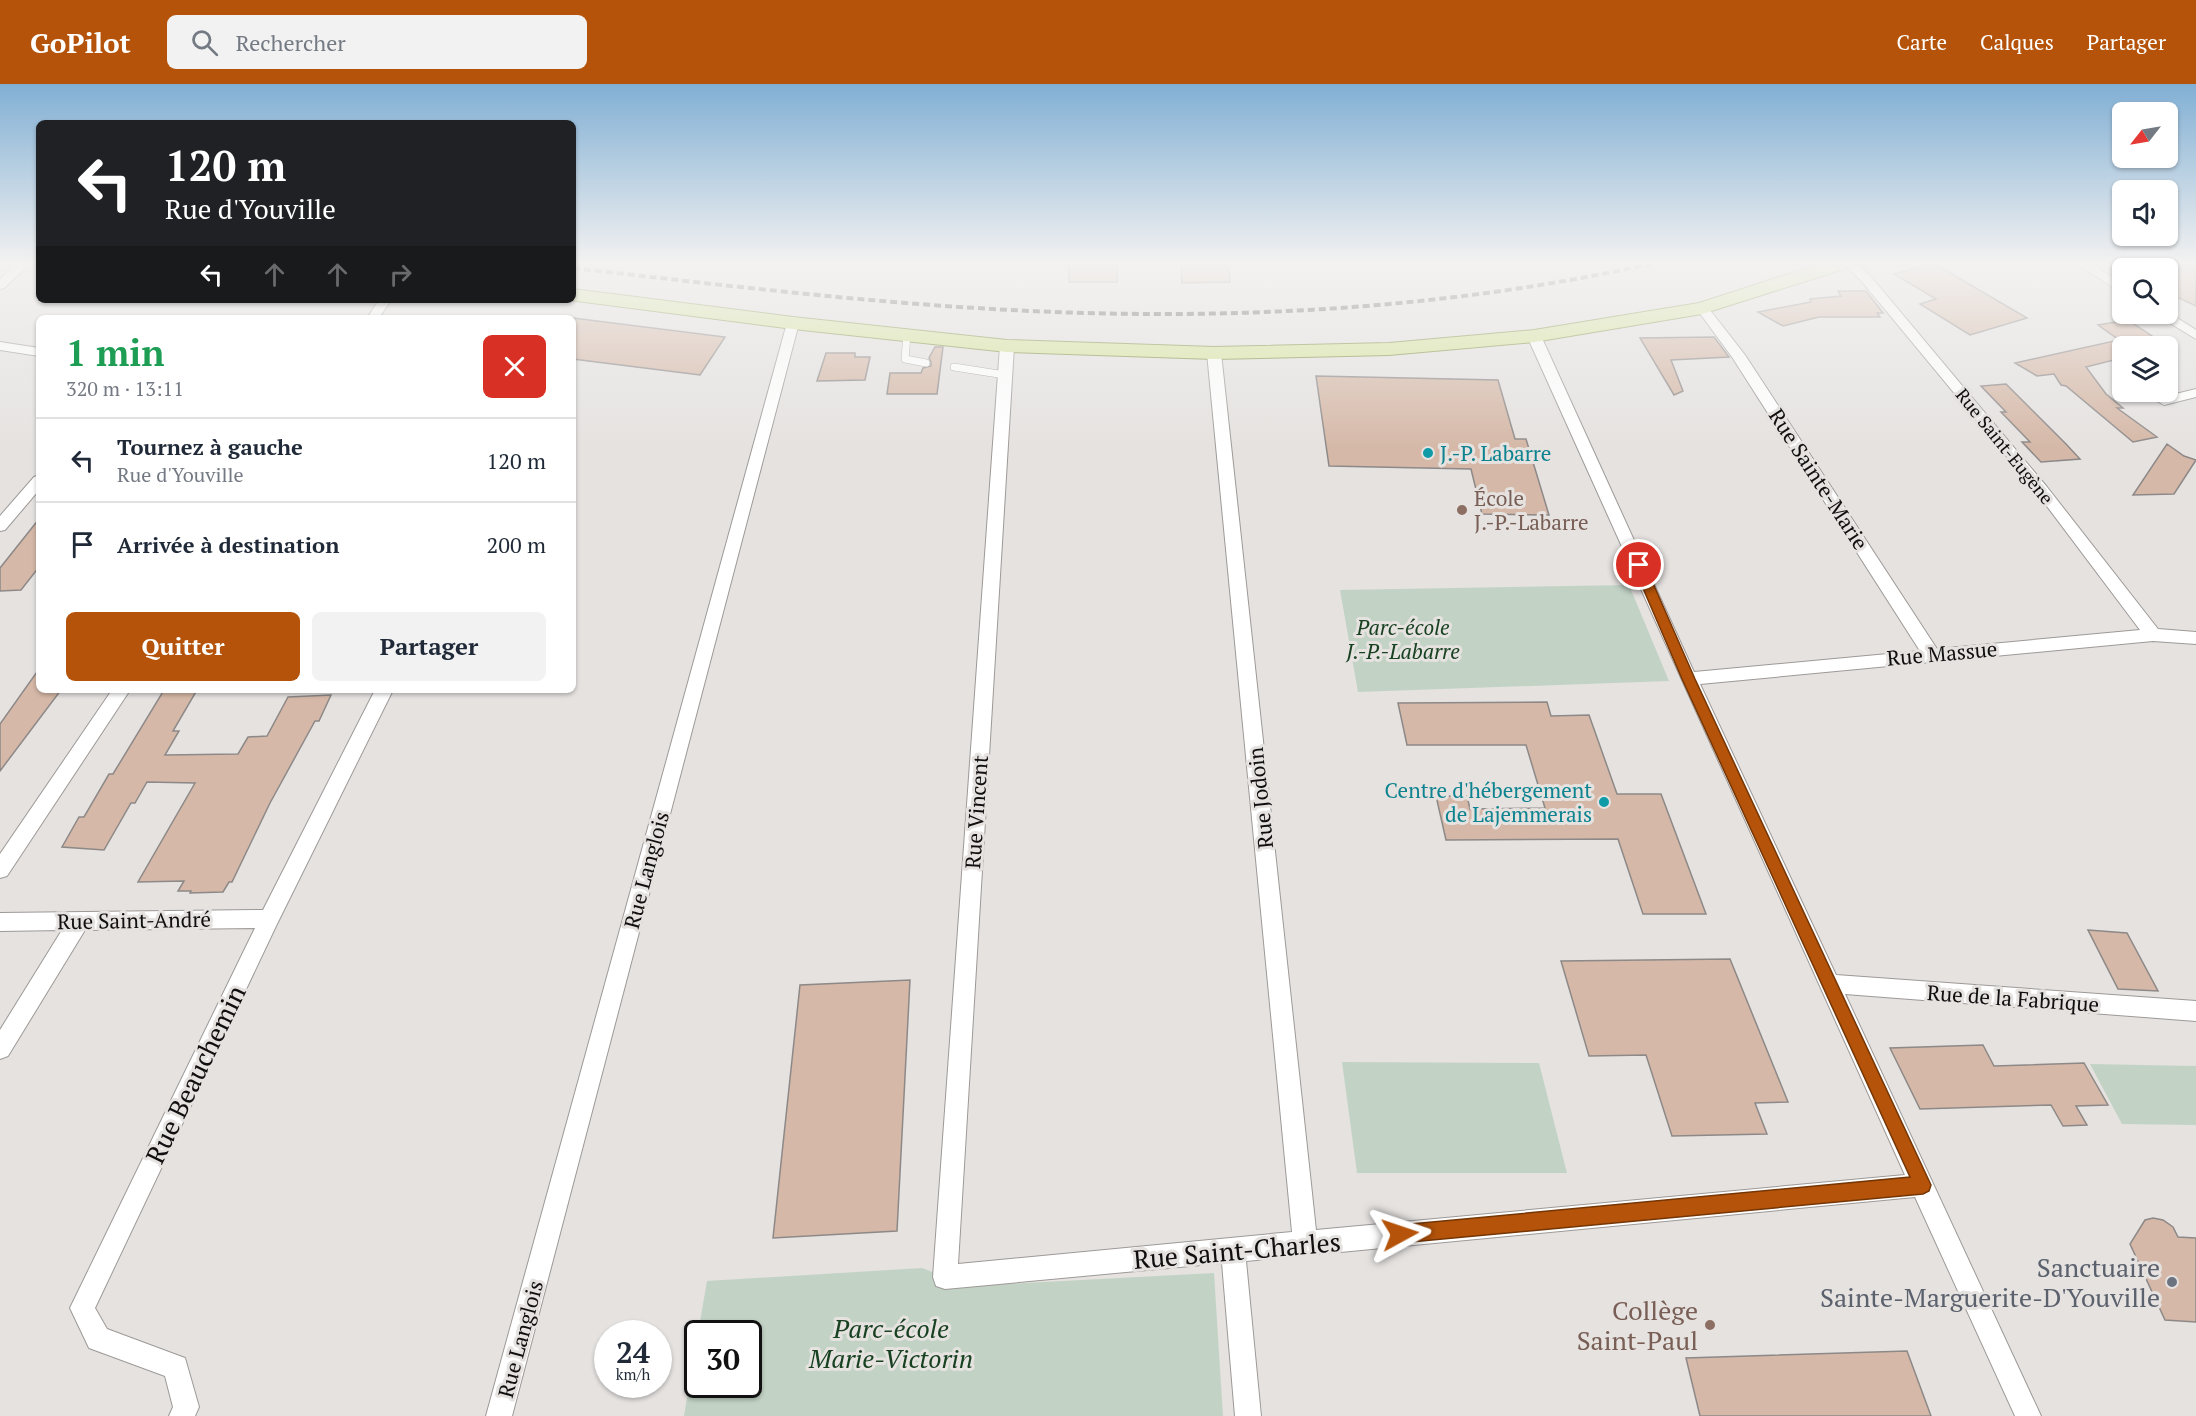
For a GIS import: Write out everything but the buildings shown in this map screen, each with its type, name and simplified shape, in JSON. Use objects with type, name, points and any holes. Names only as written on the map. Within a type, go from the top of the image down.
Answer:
[{"type":"main road","points":[[804,324],[1007,346],[1214,353],[1389,349],[1534,336],[1605,324]]},
{"type":"street","name":"Rue Langlois","points":[[499,1416],[793,324]]},
{"type":"street","name":"Rue Sainte-Marie","points":[[1714,324],[1738,355],[1931,654]]},
{"type":"street","name":"Rue Saint-Eugène","points":[[1904,324],[2042,490],[2153,634]]},
{"type":"street","points":[[2178,324],[2196,335]]},
{"type":"street","points":[[1534,336],[2028,1416]]},
{"type":"street","points":[[0,346],[36,352]]},
{"type":"street","name":"Rue Vincent","points":[[945,1277],[1007,346]]},
{"type":"street","name":"Rue Jodoin","points":[[1214,353],[1305,1243]]},
{"type":"street","points":[[2178,398],[2196,393]]},
{"type":"street","points":[[0,526],[36,484]]},
{"type":"street","name":"Rue Massue","points":[[1689,679],[2153,634],[2196,638]]},
{"type":"street","points":[[0,870],[119,693]]},
{"type":"street","name":"Rue Beauchemin","points":[[182,1416],[186,1407],[176,1367],[98,1339],[82,1308],[269,919],[382,693]]},
{"type":"street","name":"Rue Saint-André","points":[[0,922],[269,919]]},
{"type":"street","points":[[0,1048],[79,921]]},
{"type":"street","name":"Rue de la Fabrique","points":[[1830,984],[2196,1011]]},
{"type":"street","name":"Rue Saint-Charles","points":[[945,1277],[1923,1185]]},
{"type":"street","points":[[1233,1250],[1248,1416]]},
{"type":"lane","points":[[907,335],[905,359],[926,363]]},
{"type":"lane","points":[[954,367],[1005,375]]},
{"type":"green space","name":"Parc-école J.-P.-Labarre","points":[[1629,585],[1669,681],[1358,692],[1340,590]]},
{"type":"green space","points":[[1342,1062],[1539,1063],[1567,1173],[1357,1173]]},
{"type":"green space","points":[[2090,1064],[2196,1066],[2196,1125],[2122,1124]]},
{"type":"green space","name":"Parc-école Marie-Victorin","points":[[922,1268],[969,1286],[1214,1273],[1223,1416],[684,1416],[687,1398],[762,1398],[762,1320],[700,1320],[707,1281]]},
{"type":"place","name":"J.-P. Labarre","points":[[1428,453]]},
{"type":"place","name":"École J.-P.-Labarre","points":[[1462,510]]},
{"type":"place","name":"Centre d'hébergement de Lajemmerais","points":[[1604,802]]},
{"type":"place","name":"Sanctuaire Sainte-Marguerite-D'Youville","points":[[2172,1282]]},
{"type":"place","name":"Collège Saint-Paul","points":[[1710,1325]]},
{"type":"route","points":[[1400,1234],[1923,1185],[1689,679],[1639,565]]}]
